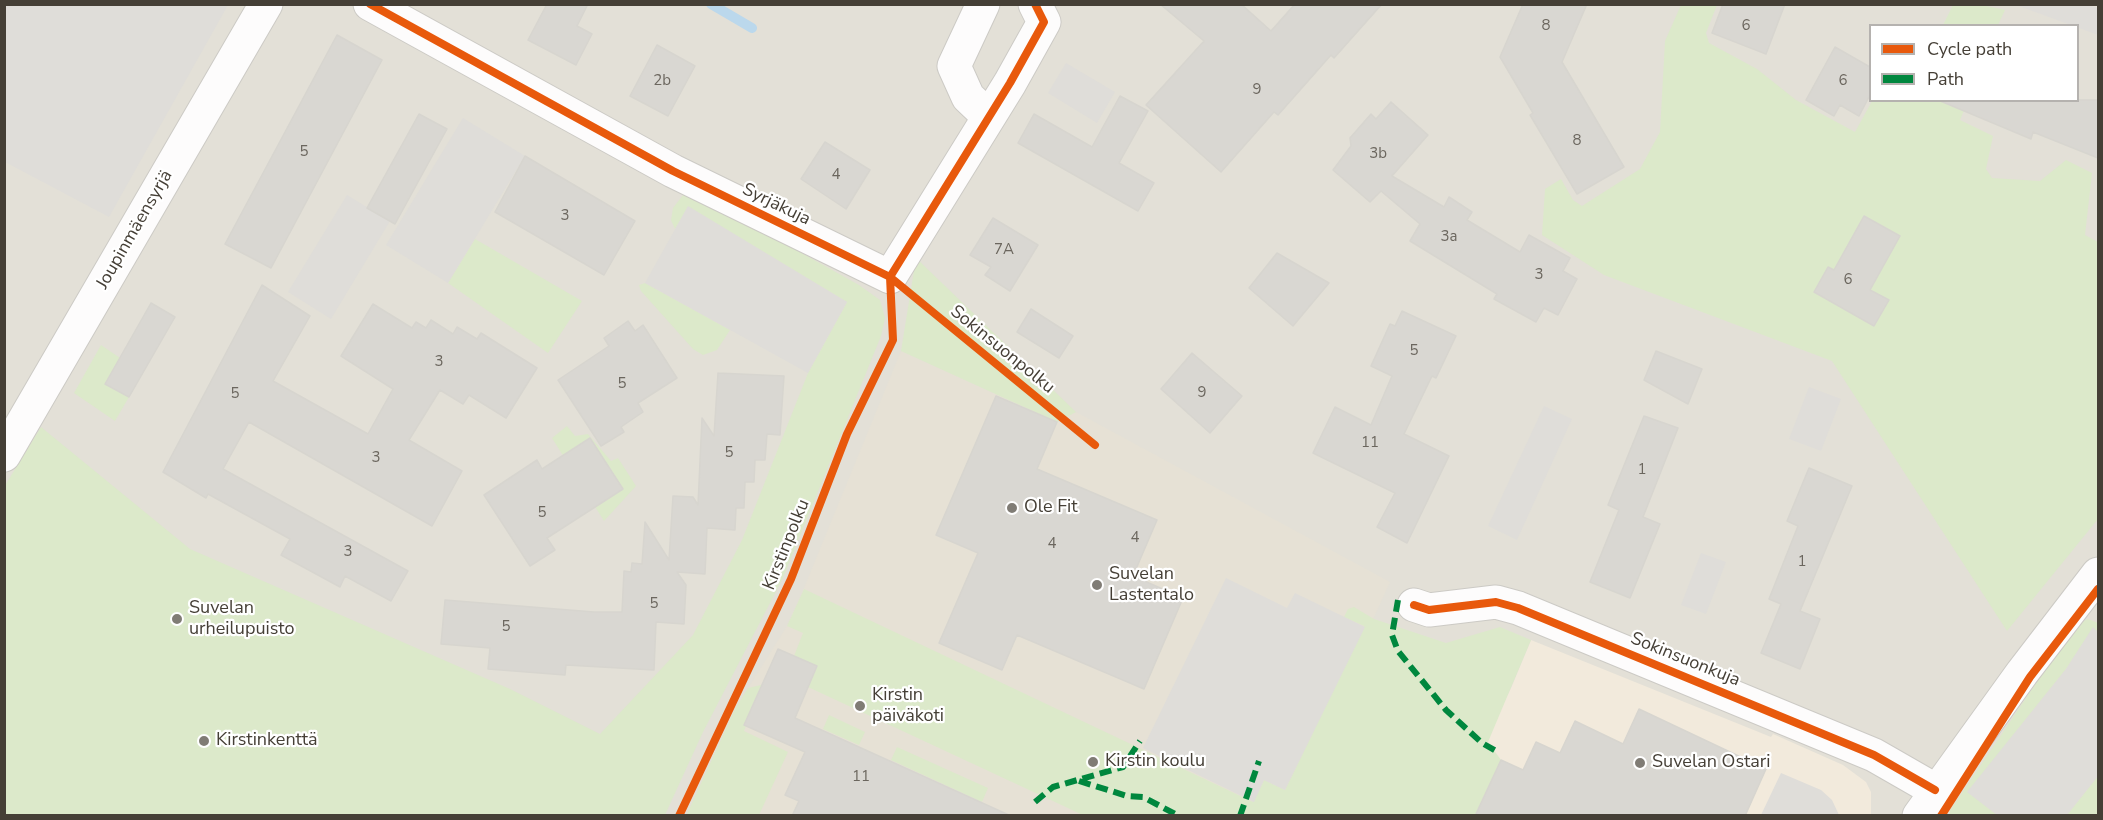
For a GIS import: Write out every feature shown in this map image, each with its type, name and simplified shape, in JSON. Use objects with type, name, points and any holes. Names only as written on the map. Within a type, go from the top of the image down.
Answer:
[{"type":"street","name":"Joupinmäensyrjä","points":[[4,455],[266,4]]},
{"type":"street","name":"Syrjäkuja","points":[[370,4],[673,171],[890,278],[989,117],[1044,22],[1035,4]]},
{"type":"street","points":[[983,4],[954,66],[968,97],[989,117]]},
{"type":"street","points":[[1927,803],[2098,574]]},
{"type":"street","name":"Sokinsuonkuja","points":[[1414,605],[1429,610],[1497,602],[1518,608],[1874,755],[1927,803]]},
{"type":"shaded area","points":[[4,5],[228,5],[109,217],[5,162]]},
{"type":"shaded area","points":[[5,5],[2098,5],[2098,815],[5,815]]},
{"type":"shaded area","points":[[2016,5],[2089,5],[2098,8],[2098,35],[2079,28],[2079,24],[2068,24]]},
{"type":"shaded area","points":[[1066,63],[1115,92],[1097,123],[1048,93]]},
{"type":"shaded area","points":[[463,118],[525,156],[448,283],[386,245]]},
{"type":"shaded area","points":[[347,195],[390,221],[331,319],[288,292]]},
{"type":"shaded area","points":[[688,206],[847,302],[808,373],[645,283]]},
{"type":"shaded area","name":"Suvelan Lastentalo","points":[[901,351],[1057,422],[1076,412],[1390,582],[1284,815],[686,816],[735,709],[787,626]]},
{"type":"shaded area","points":[[1809,387],[1841,399],[1821,451],[1789,439]]},
{"type":"shaded area","points":[[1544,406],[1572,419],[1517,540],[1488,526]]},
{"type":"shaded area","points":[[1701,553],[1726,562],[1706,614],[1681,605]]},
{"type":"shaded area","points":[[1226,578],[1287,608],[1295,593],[1365,627],[1285,790],[1264,780],[1254,802],[1143,748]]},
{"type":"shaded area","points":[[2093,627],[2098,632],[2098,776],[2067,815],[1997,815],[1967,792],[2066,669]]},
{"type":"shaded area","points":[[1531,640],[1771,737],[1773,734],[1843,765],[1866,782],[1871,792],[1871,816],[1446,816],[1511,688]]},
{"type":"shaded area","points":[[1781,773],[1821,790],[1832,800],[1839,815],[1761,815]]},
{"type":"green space","points":[[1681,5],[1717,5],[1706,33],[1709,43],[1757,69],[1796,100],[1855,132],[1871,102],[1968,102],[1960,120],[1993,136],[1986,169],[1992,178],[2040,181],[2066,160],[2092,173],[2085,235],[2098,242],[2098,519],[2007,631],[1832,361],[1604,275],[1542,235],[1545,189],[1561,179],[1573,200],[1582,206],[1640,169],[1660,132],[1665,41]]},
{"type":"green space","points":[[1953,5],[1982,5],[2005,10],[1998,24],[1944,24]]},
{"type":"green space","name":"Suvelan urheilupuisto","points":[[692,192],[859,285],[880,300],[885,318],[881,336],[783,578],[703,732],[665,815],[5,815],[4,487],[41,427],[190,549],[510,689],[600,734],[693,635],[742,540],[808,373],[847,302],[688,207],[675,229],[671,220],[673,208],[683,195]]},
{"type":"green space","points":[[475,239],[582,301],[548,353],[448,283]]},
{"type":"green space","points":[[916,258],[1076,412],[1057,422],[901,351]]},
{"type":"green space","points":[[645,283],[730,330],[717,350],[703,355],[693,349],[641,291],[639,285]]},
{"type":"green space","points":[[101,345],[120,358],[105,384],[129,397],[115,421],[74,393]]},
{"type":"green space","points":[[567,426],[575,436],[588,434],[611,461],[618,458],[636,486],[604,521],[552,438]]},
{"type":"green space","points":[[804,589],[1253,802],[1264,780],[1285,790],[1364,626],[1344,617],[1348,609],[1354,607],[1374,619],[1446,643],[1500,627],[1531,640],[1488,742],[1501,760],[1475,815],[1085,816],[808,687],[810,682],[794,656],[803,633],[787,626]]},
{"type":"green space","points":[[2088,619],[2098,623],[2098,632],[2093,628],[2066,669],[1968,792],[1997,815],[1951,815],[1949,812],[2076,624]]},
{"type":"green space","points":[[765,684],[756,698],[744,725],[746,726],[744,731],[788,752],[759,815],[686,816],[735,709],[748,688]]},
{"type":"green space","points":[[829,715],[865,732],[859,745],[823,729]]},
{"type":"green space","points":[[897,747],[988,788],[982,802],[891,760]]},
{"type":"green space","points":[[2098,776],[2098,815],[2067,815]]},
{"type":"building","points":[[547,4],[588,4],[577,26],[592,34],[576,65],[528,40]]},
{"type":"building","points":[[1160,4],[1241,4],[1271,31],[1295,4],[1382,4],[1334,58],[1331,55],[1278,115],[1274,112],[1221,172],[1146,105],[1204,41]]},
{"type":"building","points":[[1523,4],[1587,4],[1562,62],[1624,167],[1577,194],[1530,115],[1533,113],[1500,57]]},
{"type":"building","points":[[1723,4],[1785,4],[1766,54],[1712,33]]},
{"type":"building","points":[[337,35],[382,60],[271,268],[225,244]]},
{"type":"building","points":[[657,45],[695,66],[668,116],[630,96]]},
{"type":"building","points":[[1835,47],[1869,66],[1869,97],[1859,116],[1840,105],[1834,116],[1806,100]]},
{"type":"building","points":[[1120,96],[1148,111],[1119,163],[1154,183],[1138,211],[1018,143],[1034,114],[1092,147]]},
{"type":"building","points":[[2098,100],[2098,158],[2033,132],[2031,139],[1943,102]]},
{"type":"building","points":[[1391,102],[1428,135],[1392,176],[1444,207],[1449,197],[1472,212],[1467,220],[1520,252],[1529,235],[1570,258],[1563,271],[1577,279],[1558,315],[1544,308],[1536,322],[1494,299],[1497,294],[1410,241],[1420,224],[1381,191],[1370,202],[1333,170],[1351,146],[1350,138],[1371,114],[1376,119]]},
{"type":"building","points":[[419,114],[447,129],[395,224],[367,208]]},
{"type":"building","points":[[825,142],[870,170],[846,209],[801,179]]},
{"type":"building","points":[[525,156],[635,221],[604,275],[495,212]]},
{"type":"building","points":[[1864,216],[1900,236],[1870,290],[1889,300],[1874,326],[1814,292],[1828,267],[1834,270]]},
{"type":"building","points":[[993,218],[1038,245],[1010,291],[985,275],[991,267],[970,255]]},
{"type":"building","points":[[1277,253],[1329,283],[1293,326],[1249,288]]},
{"type":"building","points":[[262,285],[310,316],[273,381],[368,434],[393,389],[341,356],[373,304],[412,328],[416,322],[426,328],[431,320],[453,334],[457,327],[477,339],[481,333],[537,368],[506,418],[469,395],[463,404],[440,390],[409,440],[462,471],[432,526],[249,422],[223,469],[408,571],[391,601],[345,576],[340,587],[281,555],[290,539],[208,494],[206,498],[163,472]]},
{"type":"building","points":[[151,303],[175,317],[129,397],[105,384]]},
{"type":"building","points":[[1031,309],[1073,336],[1059,358],[1017,332]]},
{"type":"building","points":[[1402,311],[1456,336],[1436,378],[1432,376],[1404,434],[1449,456],[1407,543],[1377,527],[1395,493],[1313,453],[1335,407],[1371,425],[1392,376],[1371,366],[1390,324],[1395,326]]},
{"type":"building","points":[[628,321],[635,331],[643,325],[677,378],[638,403],[643,412],[621,427],[624,432],[601,446],[558,380],[609,346],[604,338]]},
{"type":"building","points":[[1656,351],[1702,369],[1688,404],[1644,380]]},
{"type":"building","points":[[1192,353],[1242,396],[1210,433],[1161,389]]},
{"type":"building","points":[[718,373],[784,376],[780,435],[767,434],[765,460],[755,460],[754,482],[745,482],[744,508],[736,508],[735,530],[707,528],[705,574],[677,572],[686,585],[684,624],[656,622],[654,670],[566,665],[565,675],[488,669],[490,648],[441,644],[445,600],[594,612],[622,612],[624,571],[631,572],[632,563],[642,564],[645,522],[669,560],[673,496],[693,497],[698,505],[702,418],[714,436]]},
{"type":"building","name":"Suvelan Lastentalo","points":[[996,396],[1057,422],[1037,469],[1157,520],[1133,576],[1183,598],[1144,689],[1017,635],[1002,670],[939,643],[978,553],[936,535]]},
{"type":"building","points":[[1644,416],[1678,428],[1643,517],[1660,524],[1630,598],[1590,582],[1619,510],[1608,505]]},
{"type":"building","points":[[590,438],[623,489],[547,538],[555,550],[530,566],[484,495],[537,460],[542,469]]},
{"type":"building","points":[[1809,468],[1852,486],[1800,611],[1820,619],[1800,669],[1761,653],[1781,604],[1769,599],[1798,526],[1787,521]]},
{"type":"building","points":[[778,649],[817,666],[795,718],[1011,816],[792,816],[799,801],[785,795],[805,752],[744,725]]},
{"type":"building","name":"Suvelan Ostari","points":[[1639,709],[1766,769],[1745,816],[1475,816],[1501,760],[1523,770],[1536,742],[1560,753],[1575,721],[1623,744]]},
{"type":"waterway","points":[[711,4],[752,28]]},
{"type":"marked path","points":[[1398,600],[1392,635],[1398,651],[1446,710],[1482,743],[1496,751]]},
{"type":"marked path","points":[[1035,802],[1053,787],[1123,767],[1140,741]]},
{"type":"marked path","points":[[1240,816],[1259,761]]},
{"type":"marked path","points":[[1079,781],[1127,796],[1143,797],[1179,816]]},
{"type":"cycle path","points":[[370,4],[673,171],[890,277],[1010,83],[1044,22],[1035,4]]},
{"type":"cycle path","name":"Sokinsuonpolku","points":[[890,277],[1095,445]]},
{"type":"cycle path","name":"Kirstinpolku","points":[[679,816],[791,579],[847,434],[893,340],[890,277]]},
{"type":"cycle path","points":[[1941,816],[2030,677],[2098,589]]},
{"type":"cycle path","points":[[1414,605],[1429,610],[1496,602],[1518,608],[1874,755],[1935,790]]},
{"type":"place","name":"Ole Fit","points":[[1012,508]]},
{"type":"place","name":"Suvelan Lastentalo","points":[[1097,585]]},
{"type":"place","name":"Suvelan urheilupuisto","points":[[177,619]]},
{"type":"place","name":"Kirstin päiväkoti","points":[[860,706]]},
{"type":"place","name":"Kirstinkenttä","points":[[204,741]]},
{"type":"place","name":"Kirstin koulu","points":[[1093,762]]},
{"type":"place","name":"Suvelan Ostari","points":[[1640,763]]}]
